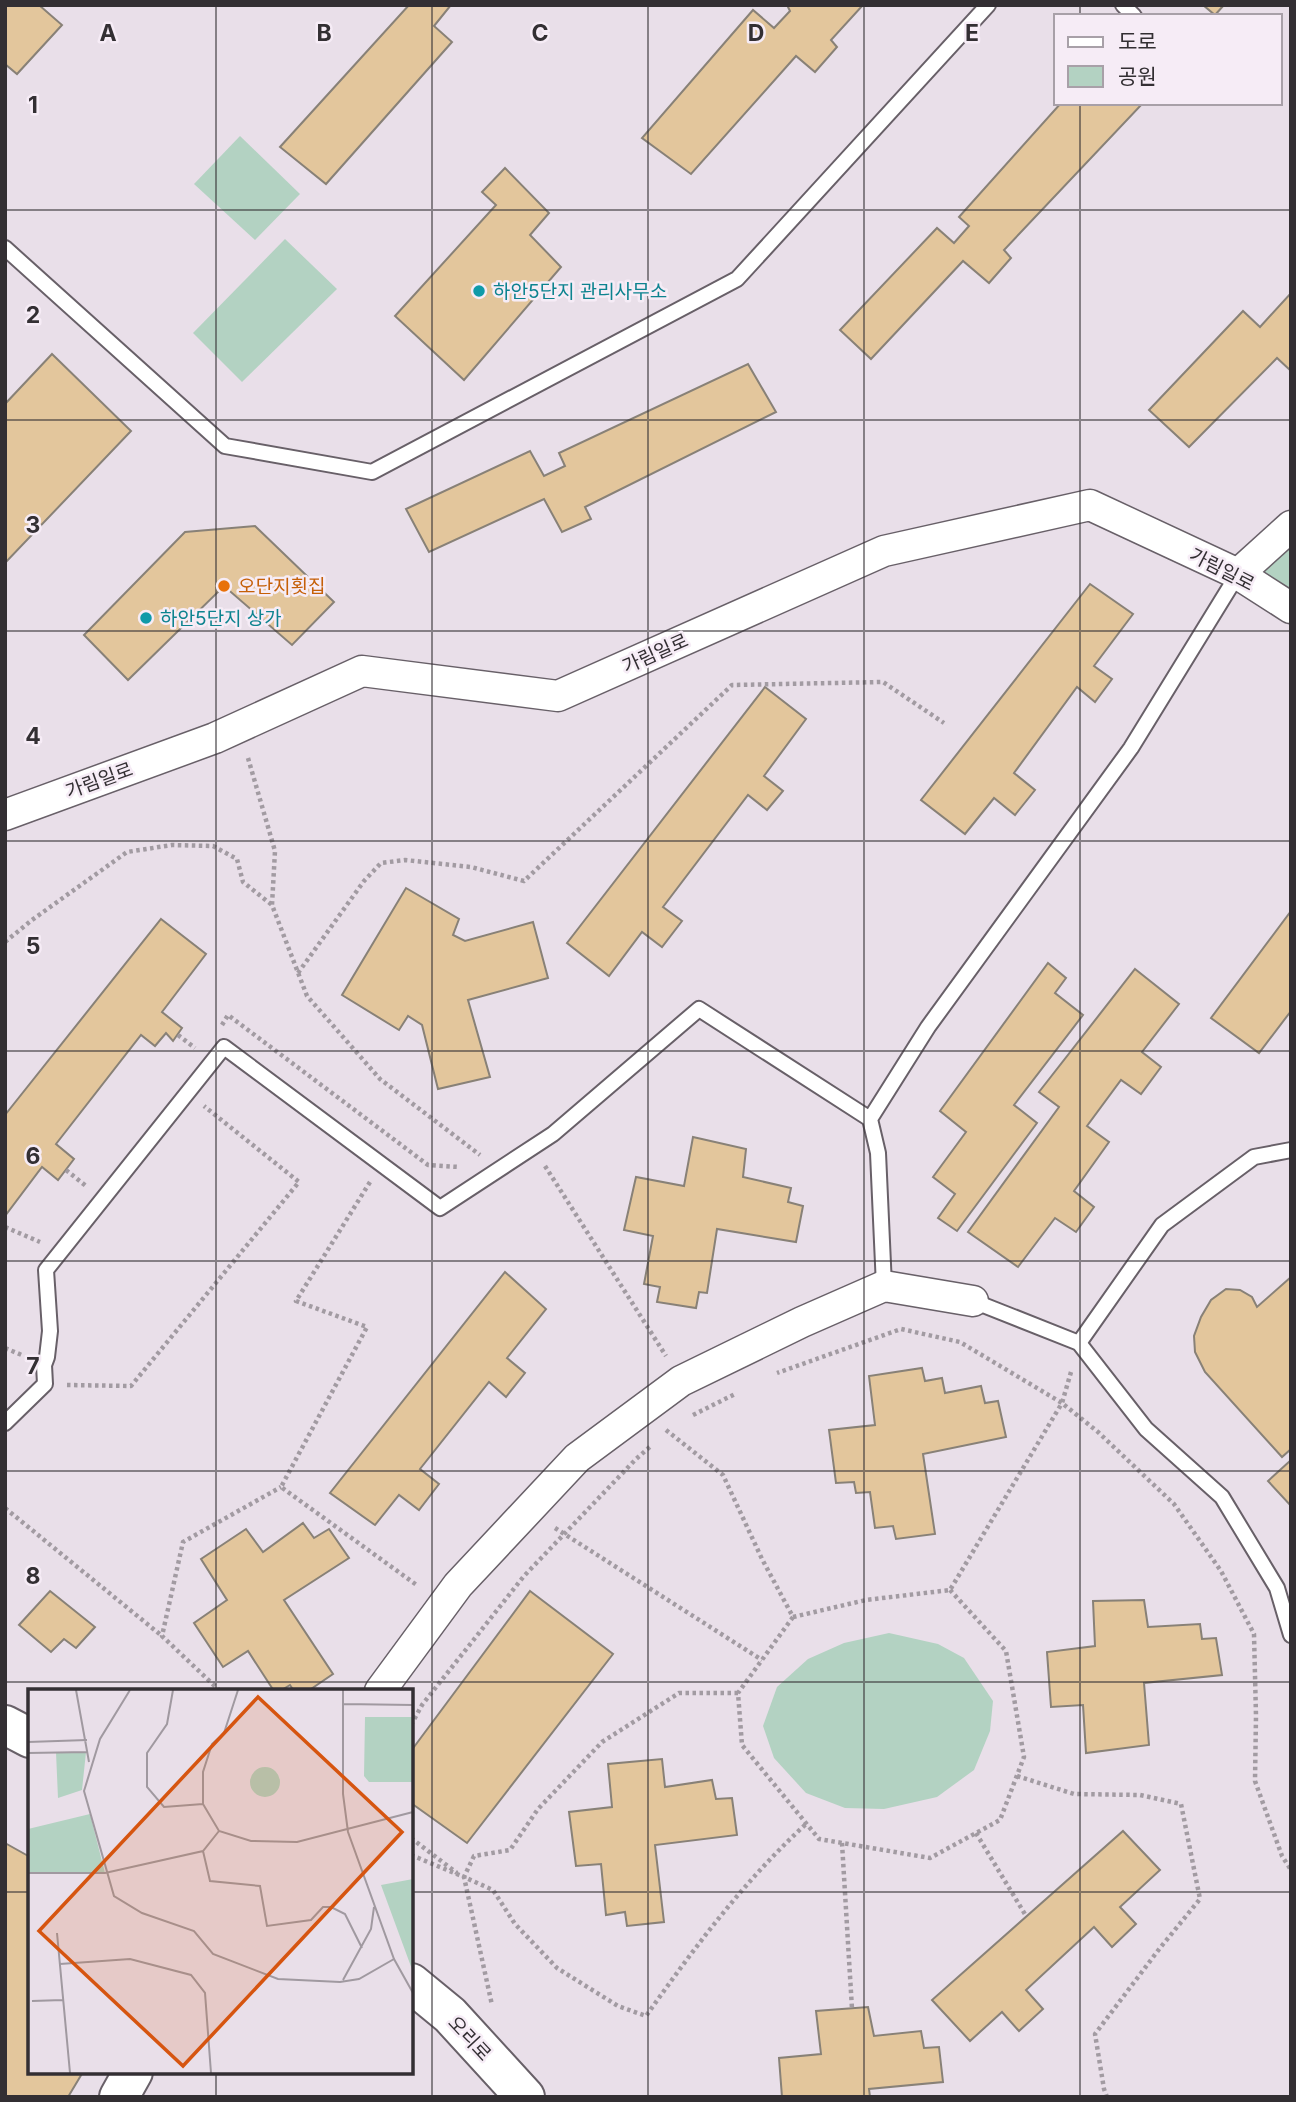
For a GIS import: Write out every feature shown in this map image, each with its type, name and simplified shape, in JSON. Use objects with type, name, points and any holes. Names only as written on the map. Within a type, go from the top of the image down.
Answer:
[{"type":"main road","points":[[5,1725],[28,1737]]},
{"type":"main road","name":"오리로","points":[[413,1985],[450,2015],[525,2097]]},
{"type":"main road","points":[[119,2097],[132,2074]]},
{"type":"street","name":"가림일로","points":[[5,814],[215,738],[362,671],[558,696],[884,551],[1090,505],[1238,574],[1291,608]]},
{"type":"street","points":[[1238,574],[1291,526]]},
{"type":"street","points":[[381,1689],[458,1585],[577,1458],[681,1381],[802,1322],[884,1286],[973,1301]]},
{"type":"lane","points":[[5,248],[225,446],[372,472],[737,279],[988,5]]},
{"type":"lane","points":[[870,1119],[928,1027],[1131,748],[1238,574]]},
{"type":"lane","points":[[5,1423],[45,1384],[44,1365],[50,1331],[46,1270],[224,1047],[440,1208],[553,1134],[699,1009],[870,1119],[878,1153],[884,1286]]},
{"type":"lane","points":[[1079,1343],[1163,1225],[1254,1157],[1291,1150]]},
{"type":"lane","points":[[973,1301],[1079,1343],[1146,1429],[1222,1497],[1277,1588],[1291,1636]]},
{"type":"path","points":[[298,973],[364,881],[382,863],[405,860],[471,867],[524,881],[732,685],[883,682],[944,723]]},
{"type":"path","points":[[239,727],[275,851],[272,905],[307,996],[380,1079],[499,1169]]},
{"type":"path","points":[[5,942],[127,852],[172,845],[213,846],[237,859],[243,882],[272,905]]},
{"type":"path","points":[[220,1027],[228,1015],[428,1165],[499,1169]]},
{"type":"path","points":[[45,1384],[131,1386],[299,1182],[187,1093]]},
{"type":"path","points":[[533,1147],[681,1381]]},
{"type":"path","points":[[162,1636],[183,1542],[281,1488],[367,1327],[296,1301],[381,1164]]},
{"type":"path","points":[[5,1227],[46,1245]]},
{"type":"path","points":[[774,1374],[901,1329],[960,1342],[1062,1403],[1098,1432],[1174,1504],[1221,1571],[1254,1634],[1255,1781],[1282,1856],[1291,1870]]},
{"type":"path","points":[[684,1419],[740,1391]]},
{"type":"path","points":[[950,1590],[1062,1403]]},
{"type":"path","points":[[676,1426],[668,1432],[723,1475],[762,1559],[793,1617]]},
{"type":"path","points":[[413,1721],[422,1705],[515,1586],[657,1441]]},
{"type":"path","points":[[281,1488],[444,1605]]},
{"type":"path","points":[[5,1508],[162,1636],[218,1689]]},
{"type":"path","points":[[528,1510],[762,1660]]},
{"type":"path","points":[[950,1590],[1006,1651],[1024,1757],[1000,1820],[930,1858],[818,1839],[742,1745],[738,1693],[793,1617],[866,1600],[950,1590]]},
{"type":"path","points":[[494,2012],[464,1877],[474,1856],[510,1850],[538,1809],[602,1742],[679,1693],[738,1693]]},
{"type":"path","points":[[1017,1776],[1074,1794],[1140,1795],[1181,1804],[1200,1899],[1095,2034],[1107,2097]]},
{"type":"path","points":[[413,1856],[493,1890],[515,1924],[557,1968],[618,2006],[646,2016],[698,1942],[734,1897],[806,1824]]},
{"type":"path","points":[[976,1833],[1026,1916]]},
{"type":"path","points":[[413,1839],[464,1877]]},
{"type":"path","points":[[842,1843],[852,2008]]},
{"type":"green space","points":[[240,136],[300,194],[255,240],[194,184]]},
{"type":"green space","points":[[285,239],[337,289],[242,382],[193,333]]},
{"type":"green space","points":[[1291,526],[1291,608],[1238,574]]},
{"type":"green space","points":[[889,1633],[938,1644],[964,1658],[993,1701],[990,1731],[974,1770],[937,1797],[884,1809],[845,1808],[806,1793],[774,1758],[763,1726],[777,1687],[808,1659],[844,1643]]},
{"type":"building","points":[[5,5],[39,5],[62,25],[17,74],[5,64]]},
{"type":"building","points":[[409,5],[451,5],[434,26],[452,42],[326,184],[280,147]]},
{"type":"building","points":[[787,5],[863,5],[831,40],[837,47],[815,72],[796,56],[691,174],[642,138],[753,10],[774,28],[790,11]]},
{"type":"building","points":[[1203,5],[1224,5],[1214,14]]},
{"type":"building","points":[[1059,105],[1141,105],[1004,250],[1011,258],[989,283],[963,261],[871,359],[840,330],[937,228],[954,243],[969,226],[959,217]]},
{"type":"building","name":"하안5단지 관리사무소","points":[[505,168],[549,213],[530,235],[561,267],[464,380],[395,316],[496,205],[482,192]]},
{"type":"building","points":[[1291,293],[1291,371],[1277,358],[1189,447],[1149,410],[1243,311],[1260,327]]},
{"type":"building","points":[[52,354],[131,431],[5,563],[5,404]]},
{"type":"building","points":[[748,364],[776,412],[585,507],[591,519],[562,532],[544,499],[429,552],[406,509],[530,451],[544,476],[565,466],[559,453]]},
{"type":"building","name":"하안5단지 상가","points":[[255,526],[334,602],[292,645],[224,586],[128,680],[84,635],[185,532]]},
{"type":"building","points":[[1090,584],[1133,614],[1094,666],[1112,679],[1095,702],[1077,687],[1014,773],[1035,790],[1015,815],[994,798],[965,834],[921,800]]},
{"type":"building","points":[[765,687],[806,719],[764,776],[783,791],[767,810],[748,795],[663,907],[682,921],[662,947],[642,932],[609,976],[567,943]]},
{"type":"building","points":[[406,888],[459,919],[453,935],[465,941],[533,922],[548,978],[468,1000],[490,1077],[438,1089],[422,1025],[408,1016],[399,1030],[342,995]]},
{"type":"building","points":[[1291,911],[1291,1011],[1259,1053],[1211,1018]]},
{"type":"building","points":[[161,919],[206,954],[162,1012],[182,1028],[173,1041],[166,1033],[155,1046],[141,1035],[56,1144],[74,1159],[58,1180],[42,1167],[5,1216],[5,1115]]},
{"type":"building","points":[[1048,963],[1066,978],[1055,993],[1083,1015],[1014,1105],[1037,1123],[957,1231],[938,1218],[955,1194],[933,1177],[966,1132],[940,1111]]},
{"type":"building","points":[[1135,969],[1179,1004],[1142,1052],[1161,1067],[1141,1094],[1121,1080],[1087,1126],[1109,1142],[1074,1191],[1094,1207],[1076,1232],[1055,1218],[1018,1267],[968,1232],[1059,1107],[1039,1092]]},
{"type":"building","points":[[693,1137],[746,1149],[743,1177],[791,1188],[788,1202],[803,1206],[796,1242],[717,1229],[707,1293],[699,1292],[696,1308],[657,1302],[660,1287],[644,1284],[653,1236],[624,1230],[636,1177],[684,1186]]},
{"type":"building","points":[[505,1272],[546,1309],[507,1358],[525,1373],[506,1397],[489,1382],[420,1469],[439,1484],[419,1510],[399,1495],[375,1525],[330,1493]]},
{"type":"building","points":[[1291,1277],[1291,1449],[1282,1457],[1205,1372],[1195,1352],[1194,1336],[1211,1300],[1226,1289],[1240,1290],[1252,1297],[1257,1307]]},
{"type":"building","points":[[922,1368],[925,1381],[942,1378],[945,1393],[981,1386],[985,1403],[998,1401],[1006,1437],[923,1454],[935,1534],[896,1539],[893,1526],[875,1528],[870,1492],[856,1493],[854,1482],[836,1483],[829,1430],[875,1425],[869,1376]]},
{"type":"building","points":[[1291,1460],[1291,1506],[1268,1481]]},
{"type":"building","points":[[303,1523],[314,1538],[329,1529],[349,1558],[284,1600],[333,1674],[311,1689],[293,1689],[290,1685],[283,1689],[273,1689],[248,1651],[223,1667],[194,1623],[227,1600],[201,1559],[246,1529],[263,1552]]},
{"type":"building","points":[[50,1591],[95,1627],[76,1648],[64,1639],[51,1652],[19,1625]]},
{"type":"building","points":[[530,1591],[613,1654],[467,1843],[413,1804],[413,1748]]},
{"type":"building","points":[[1144,1600],[1148,1627],[1200,1624],[1202,1639],[1216,1638],[1222,1675],[1144,1683],[1149,1745],[1086,1753],[1083,1705],[1051,1707],[1047,1652],[1095,1646],[1093,1601]]},
{"type":"building","points":[[662,1759],[665,1787],[712,1780],[716,1799],[732,1798],[737,1835],[655,1845],[664,1922],[627,1926],[625,1912],[606,1915],[601,1864],[576,1866],[569,1812],[612,1807],[608,1764]]},
{"type":"building","points":[[1123,1831],[1160,1870],[1120,1907],[1136,1924],[1112,1947],[1094,1927],[1026,1990],[1043,2009],[1019,2031],[1002,2012],[970,2041],[932,2000]]},
{"type":"building","points":[[5,1843],[28,1856],[28,2074],[82,2074],[68,2097],[5,2097]]},
{"type":"building","points":[[868,2007],[874,2036],[921,2031],[924,2048],[939,2047],[943,2082],[869,2089],[870,2097],[782,2097],[779,2058],[821,2054],[816,2011]]},
{"type":"place","name":"하안5단지 관리사무소","points":[[479,291]]},
{"type":"place","name":"오단지횟집","points":[[224,586]]},
{"type":"place","name":"하안5단지 상가","points":[[146,618]]}]
